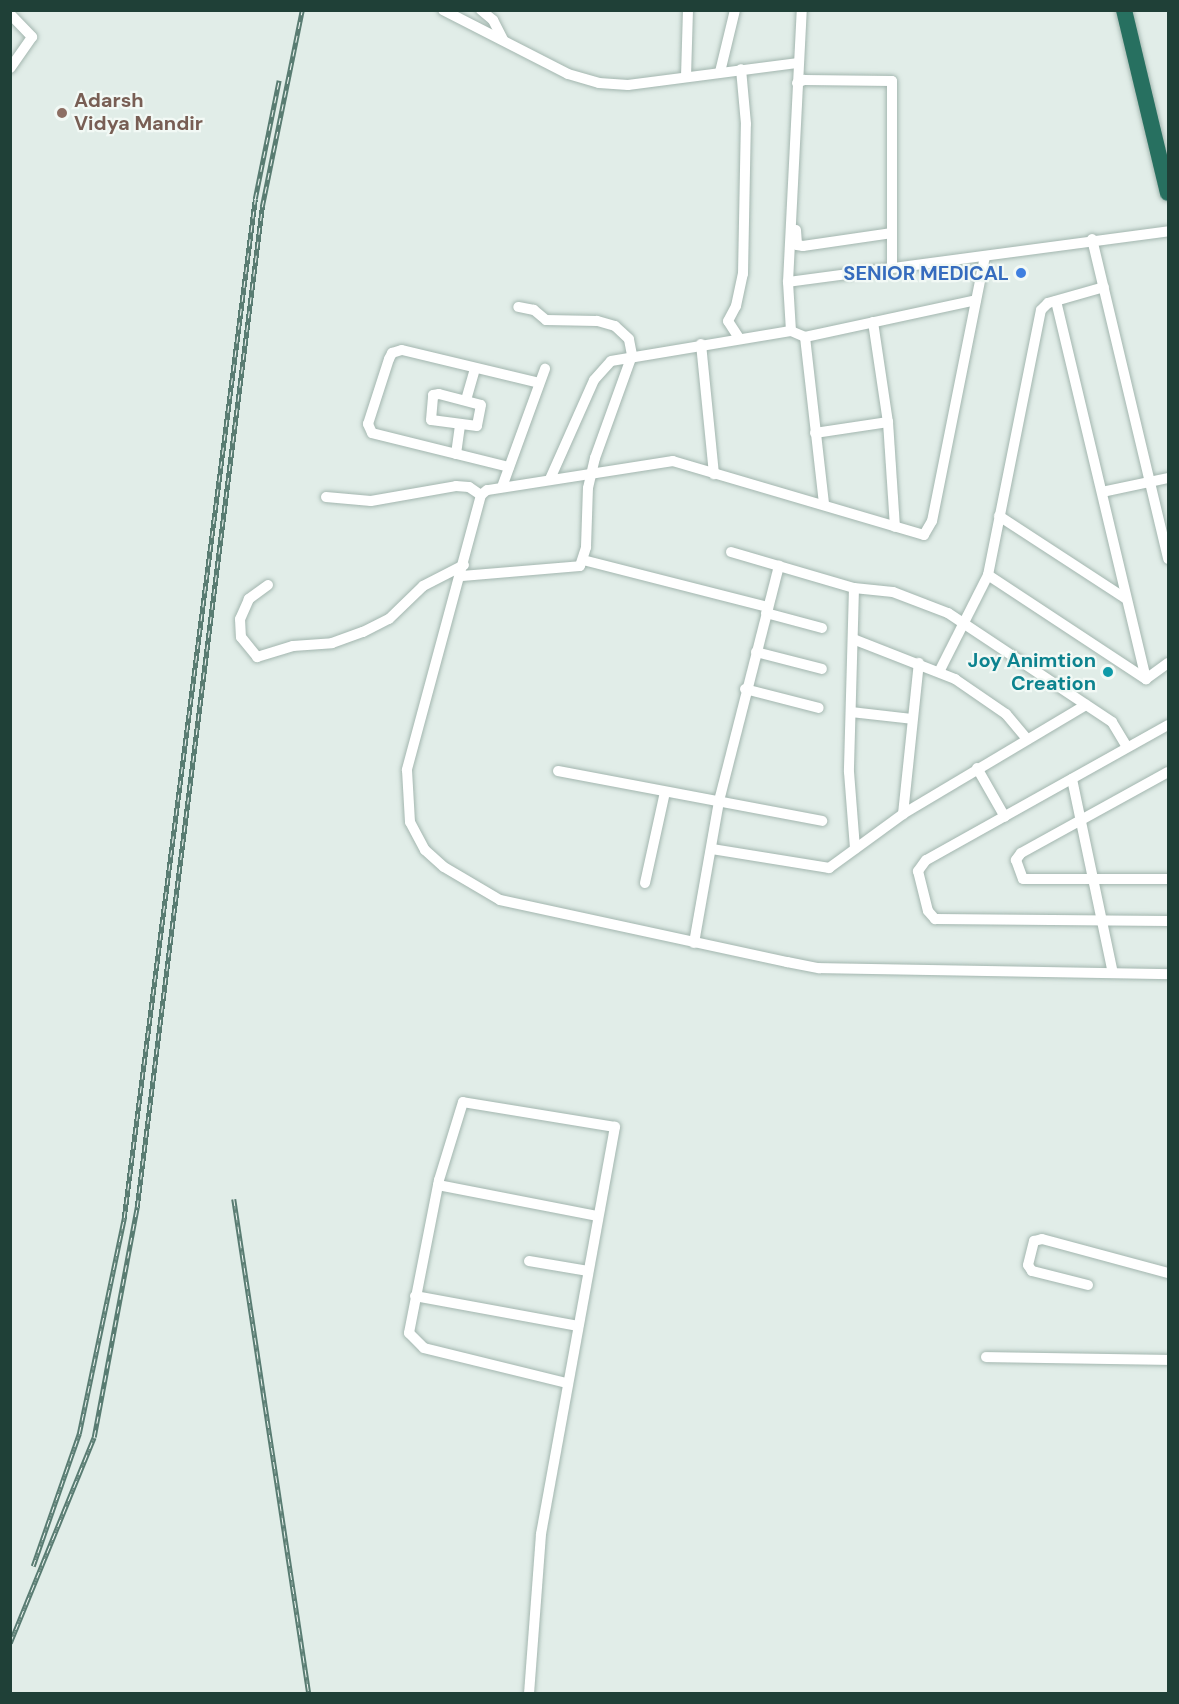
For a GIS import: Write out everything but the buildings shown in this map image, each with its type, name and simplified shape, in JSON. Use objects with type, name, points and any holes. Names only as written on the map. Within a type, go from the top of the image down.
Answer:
[{"type":"highway","points":[[1124,10],[1168,193]]},
{"type":"street","points":[[443,10],[568,74],[599,83],[628,85],[798,63]]},
{"type":"street","points":[[453,10],[506,42]]},
{"type":"street","points":[[481,10],[494,20],[506,42]]},
{"type":"street","points":[[686,77],[688,10]]},
{"type":"street","points":[[720,72],[735,10]]},
{"type":"street","points":[[791,331],[788,282],[796,83],[802,10]]},
{"type":"street","points":[[10,14],[32,37],[10,68]]},
{"type":"street","points":[[739,338],[728,321],[736,306],[743,274],[746,124],[741,69]]},
{"type":"street","points":[[796,83],[804,80],[892,81],[892,267]]},
{"type":"street","points":[[798,122],[797,245],[892,233]]},
{"type":"street","points":[[788,282],[985,256],[1092,239],[1168,231]]},
{"type":"street","points":[[1092,239],[1168,559]]},
{"type":"street","points":[[481,495],[502,487],[673,461],[824,504],[895,527],[928,533],[985,256]]},
{"type":"street","points":[[940,670],[966,624],[988,575],[1041,310],[1056,301],[1104,287]]},
{"type":"street","points":[[550,479],[600,369],[611,361],[791,331],[805,337],[976,300]]},
{"type":"street","points":[[1056,301],[1146,679]]},
{"type":"street","points":[[268,585],[242,608],[240,619],[241,637],[257,657],[293,646],[332,643],[363,632],[389,619],[423,586],[463,570],[573,569],[583,560],[591,472],[632,356],[629,339],[615,326],[597,321],[546,320],[534,310],[518,307]]},
{"type":"street","points":[[873,322],[888,422],[895,527]]},
{"type":"street","points":[[805,337],[824,504]]},
{"type":"street","points":[[701,345],[714,474]]},
{"type":"street","points":[[508,467],[372,433],[368,424],[388,359],[396,351],[539,383]]},
{"type":"street","points":[[466,400],[475,368]]},
{"type":"street","points":[[502,487],[545,369]]},
{"type":"street","points":[[434,395],[481,405],[478,424],[460,425],[429,418],[434,395]]},
{"type":"street","points":[[815,433],[888,422]]},
{"type":"street","points":[[456,454],[460,425]]},
{"type":"street","points":[[1102,492],[1168,478]]},
{"type":"street","points":[[327,497],[371,501],[456,486],[470,487],[481,495]]},
{"type":"street","points":[[481,495],[463,570],[406,770],[407,804],[415,836],[444,867],[500,900],[819,968],[1168,974]]},
{"type":"street","points":[[999,516],[1125,598]]},
{"type":"street","points":[[731,552],[854,588],[893,592],[937,608],[966,624],[1112,722],[1127,747]]},
{"type":"street","points":[[583,560],[766,610],[822,628]]},
{"type":"street","points":[[694,943],[719,801],[745,689],[779,566]]},
{"type":"street","points":[[988,575],[1146,679]]},
{"type":"street","points":[[854,588],[849,772],[855,849]]},
{"type":"street","points":[[853,639],[940,670],[1006,714],[1027,739]]},
{"type":"street","points":[[756,652],[822,669]]},
{"type":"street","points":[[903,814],[919,663]]},
{"type":"street","points":[[1146,679],[1168,663]]},
{"type":"street","points":[[745,689],[819,708]]},
{"type":"street","points":[[712,849],[818,869],[829,868],[903,814],[1086,705]]},
{"type":"street","points":[[851,712],[912,719]]},
{"type":"street","points":[[1168,725],[921,863],[918,871],[930,916],[935,919],[1168,921]]},
{"type":"street","points":[[977,768],[1005,817]]},
{"type":"street","points":[[558,771],[822,821]]},
{"type":"street","points":[[1168,772],[1017,857],[1019,876],[1168,879]]},
{"type":"street","points":[[1072,779],[1113,973]]},
{"type":"street","points":[[645,883],[665,792]]},
{"type":"street","points":[[529,1694],[541,1534],[615,1127],[463,1102],[438,1185],[409,1333],[424,1348],[567,1383]]},
{"type":"street","points":[[438,1185],[598,1216]]},
{"type":"street","points":[[1088,1285],[1032,1271],[1028,1265],[1034,1241],[1042,1239],[1168,1273]]},
{"type":"street","points":[[529,1261],[588,1271]]},
{"type":"street","points":[[415,1296],[578,1326]]},
{"type":"street","points":[[986,1357],[1168,1360]]},
{"type":"railway","points":[[10,1643],[94,1437],[137,1207],[262,207],[302,10]]},
{"type":"railway","points":[[33,1566],[79,1434],[124,1218],[255,199],[279,80]]},
{"type":"railway","points":[[234,1199],[309,1694]]},
{"type":"place","name":"Adarsh Vidya Mandir","points":[[62,113]]},
{"type":"place","name":"SENIOR MEDICAL","points":[[1021,273]]},
{"type":"place","name":"Joy Animtion Creation","points":[[1108,672]]}]
